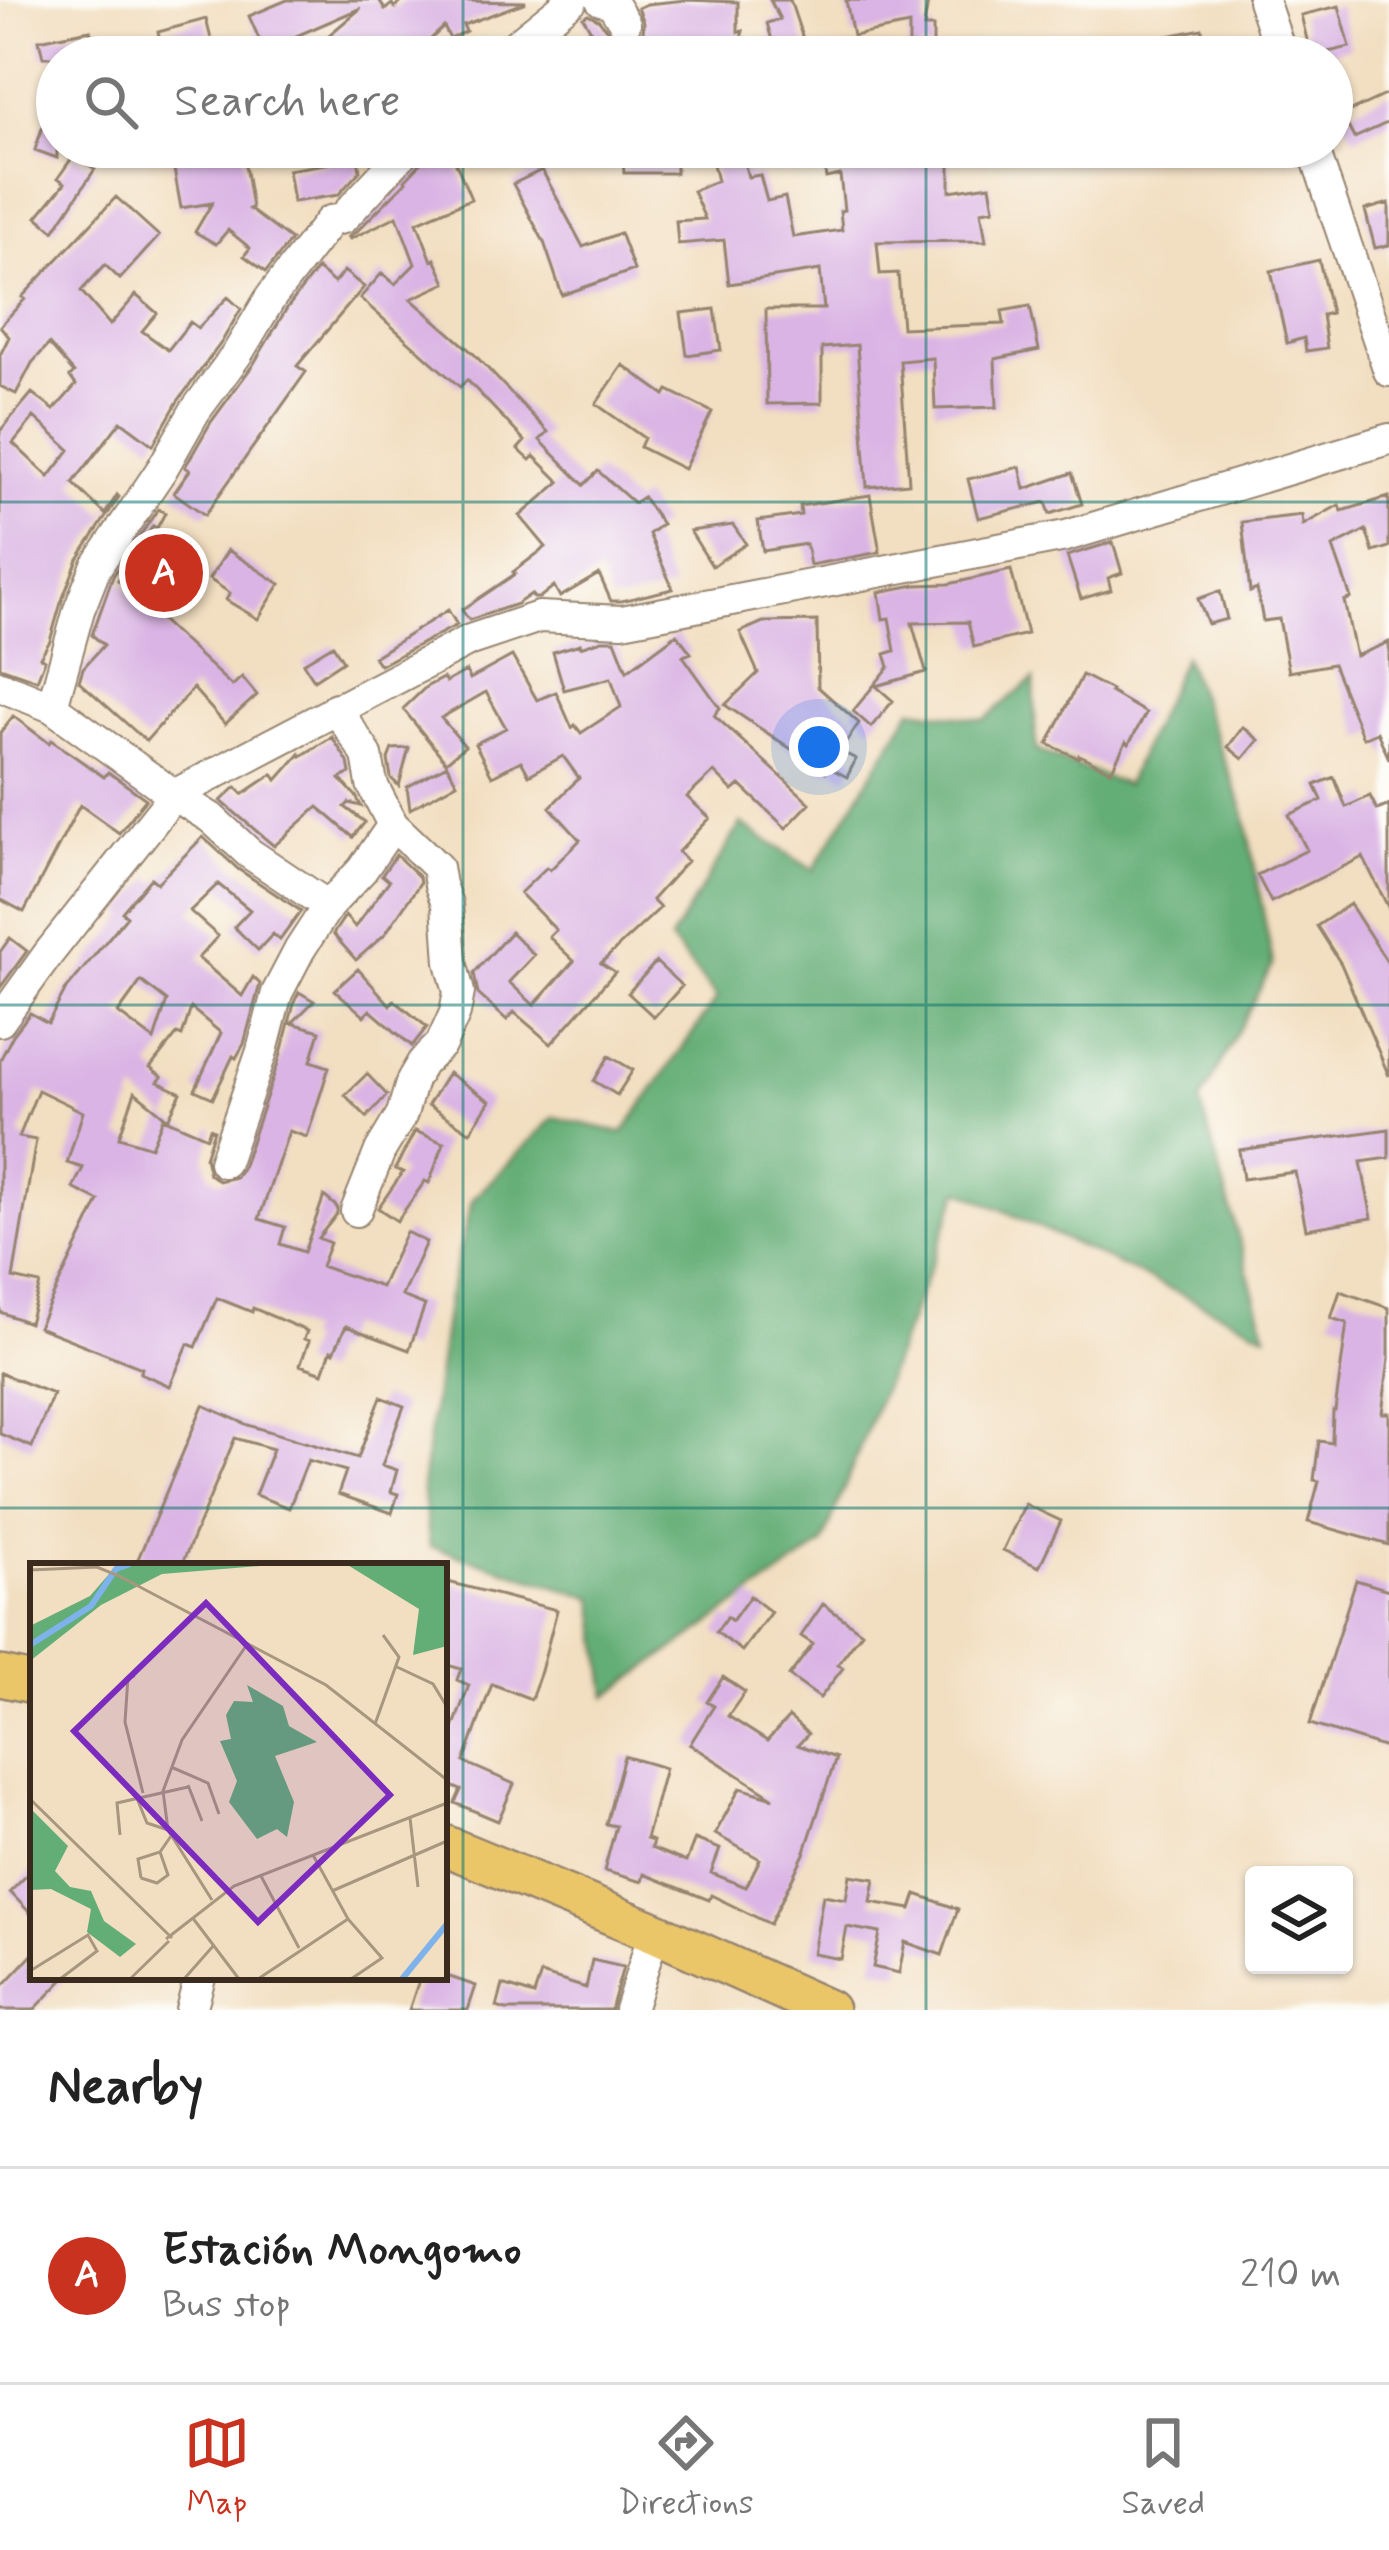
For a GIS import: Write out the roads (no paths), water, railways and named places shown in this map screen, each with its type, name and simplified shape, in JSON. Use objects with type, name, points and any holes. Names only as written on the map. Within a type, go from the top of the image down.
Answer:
[{"type":"main road","points":[[0,1676],[30,1682]]},
{"type":"main road","points":[[447,1846],[828,2010]]},
{"type":"street","points":[[527,36],[572,0]]},
{"type":"street","points":[[601,0],[612,3],[625,24]]},
{"type":"street","points":[[1263,0],[1275,36]]},
{"type":"street","points":[[52,707],[96,566],[289,272],[330,221],[343,218],[389,168]]},
{"type":"street","points":[[1320,168],[1389,370]]},
{"type":"street","points":[[0,1021],[174,795],[470,640],[539,617],[622,621],[1066,536],[1389,439]]},
{"type":"street","points":[[0,686],[52,707],[328,906]]},
{"type":"street","points":[[336,708],[367,755],[372,784],[393,825],[437,867],[459,992],[441,1044],[412,1080],[402,1114],[380,1151],[356,1211]]},
{"type":"street","points":[[224,1162],[277,993],[328,906],[362,870],[393,825]]},
{"type":"street","points":[[630,2010],[654,1932]]},
{"type":"street","points":[[191,2010],[199,1980]]},
{"type":"place","name":"Estación Mongomo","points":[[164,573]]}]
